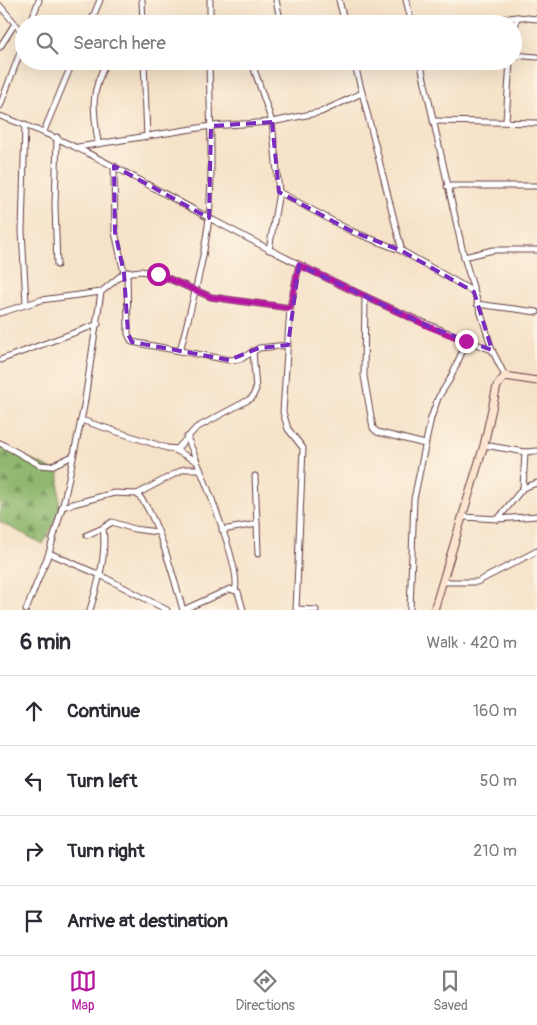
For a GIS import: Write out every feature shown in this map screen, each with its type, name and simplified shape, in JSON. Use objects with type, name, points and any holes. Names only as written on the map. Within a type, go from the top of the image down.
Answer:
[{"type":"street","points":[[33,15],[39,0]]},
{"type":"street","points":[[94,15],[100,0]]},
{"type":"street","points":[[142,0],[143,15]]},
{"type":"street","points":[[210,0],[210,15]]},
{"type":"street","points":[[276,0],[279,15]]},
{"type":"street","points":[[339,0],[343,15]]},
{"type":"street","points":[[406,0],[410,15]]},
{"type":"street","points":[[0,6],[14,24],[0,47]]},
{"type":"street","points":[[522,18],[537,19]]},
{"type":"street","points":[[522,56],[537,57]]},
{"type":"street","points":[[0,106],[15,66]]},
{"type":"street","points":[[44,131],[69,70]]},
{"type":"street","points":[[98,142],[92,101],[102,70]]},
{"type":"street","points":[[144,70],[148,137]]},
{"type":"street","points":[[180,351],[196,290],[209,218],[211,126],[209,70]]},
{"type":"street","points":[[254,70],[272,122],[279,192],[269,250]]},
{"type":"street","points":[[356,70],[402,251]]},
{"type":"street","points":[[422,70],[464,257],[492,350],[505,376]]},
{"type":"street","points":[[506,120],[509,70]]},
{"type":"street","points":[[78,147],[98,142],[148,137],[211,126],[272,122],[321,112],[362,93]]},
{"type":"street","points":[[0,116],[44,131],[78,147],[269,250],[364,296],[430,327],[492,350]]},
{"type":"street","points":[[433,121],[506,120],[537,123]]},
{"type":"street","points":[[25,124],[22,231],[26,303]]},
{"type":"street","points":[[57,137],[55,206],[57,265]]},
{"type":"street","points":[[114,166],[115,232],[126,272],[129,339],[132,342],[229,360],[241,359],[259,348],[288,345]]},
{"type":"street","points":[[448,186],[537,186]]},
{"type":"street","points":[[279,192],[351,231],[402,251],[474,292]]},
{"type":"street","points":[[464,257],[493,250],[537,250]]},
{"type":"street","points":[[299,265],[290,308],[283,412],[288,429],[303,448],[296,609],[316,610]]},
{"type":"street","points":[[0,313],[26,303],[101,292],[126,272],[141,271],[158,274],[211,297],[290,308]]},
{"type":"street","points":[[26,610],[49,553],[62,507],[81,420],[98,324],[101,292]]},
{"type":"street","points":[[364,296],[364,376],[373,428],[377,432],[425,444]]},
{"type":"street","points":[[477,304],[537,312]]},
{"type":"street","points":[[0,360],[98,324]]},
{"type":"street","points":[[410,610],[414,499],[425,444],[438,398],[450,379],[466,341]]},
{"type":"street","points":[[173,449],[181,446],[196,428],[252,398],[256,389],[253,351]]},
{"type":"street","points":[[505,376],[537,381]]},
{"type":"street","points":[[434,610],[484,445],[497,386],[505,376]]},
{"type":"street","points":[[81,420],[173,449],[196,461]]},
{"type":"street","points":[[188,437],[222,530],[237,580],[235,590]]},
{"type":"street","points":[[0,443],[40,466],[51,466],[74,456]]},
{"type":"street","points":[[484,445],[524,452],[537,451]]},
{"type":"street","points":[[184,469],[193,452]]},
{"type":"street","points":[[523,488],[524,452]]},
{"type":"street","points":[[62,507],[114,493],[137,494],[184,469],[200,469]]},
{"type":"street","points":[[254,476],[258,524],[258,554]]},
{"type":"street","points":[[498,519],[523,488],[537,483]]},
{"type":"street","points":[[137,494],[150,513],[183,610],[230,590],[235,590]]},
{"type":"street","points":[[462,517],[498,519],[537,516]]},
{"type":"street","points":[[87,535],[112,522],[134,529],[157,532]]},
{"type":"street","points":[[222,530],[258,524]]},
{"type":"street","points":[[90,610],[100,575],[105,545],[103,528]]},
{"type":"street","points":[[444,582],[477,582],[537,551]]},
{"type":"street","points":[[49,553],[100,575],[167,610]]},
{"type":"street","points":[[235,590],[238,592],[243,610]]},
{"type":"highlighted area","points":[[272,122],[279,192],[351,231],[402,251],[474,292],[492,350],[430,327],[299,265],[288,345],[259,348],[229,360],[132,342],[128,334],[124,273],[115,232],[114,166],[209,218],[211,126]]},
{"type":"green space","points":[[0,444],[59,473],[59,513],[43,544],[0,522]]},
{"type":"route","points":[[158,274],[211,297],[290,308],[299,265],[430,327],[466,341]]}]
